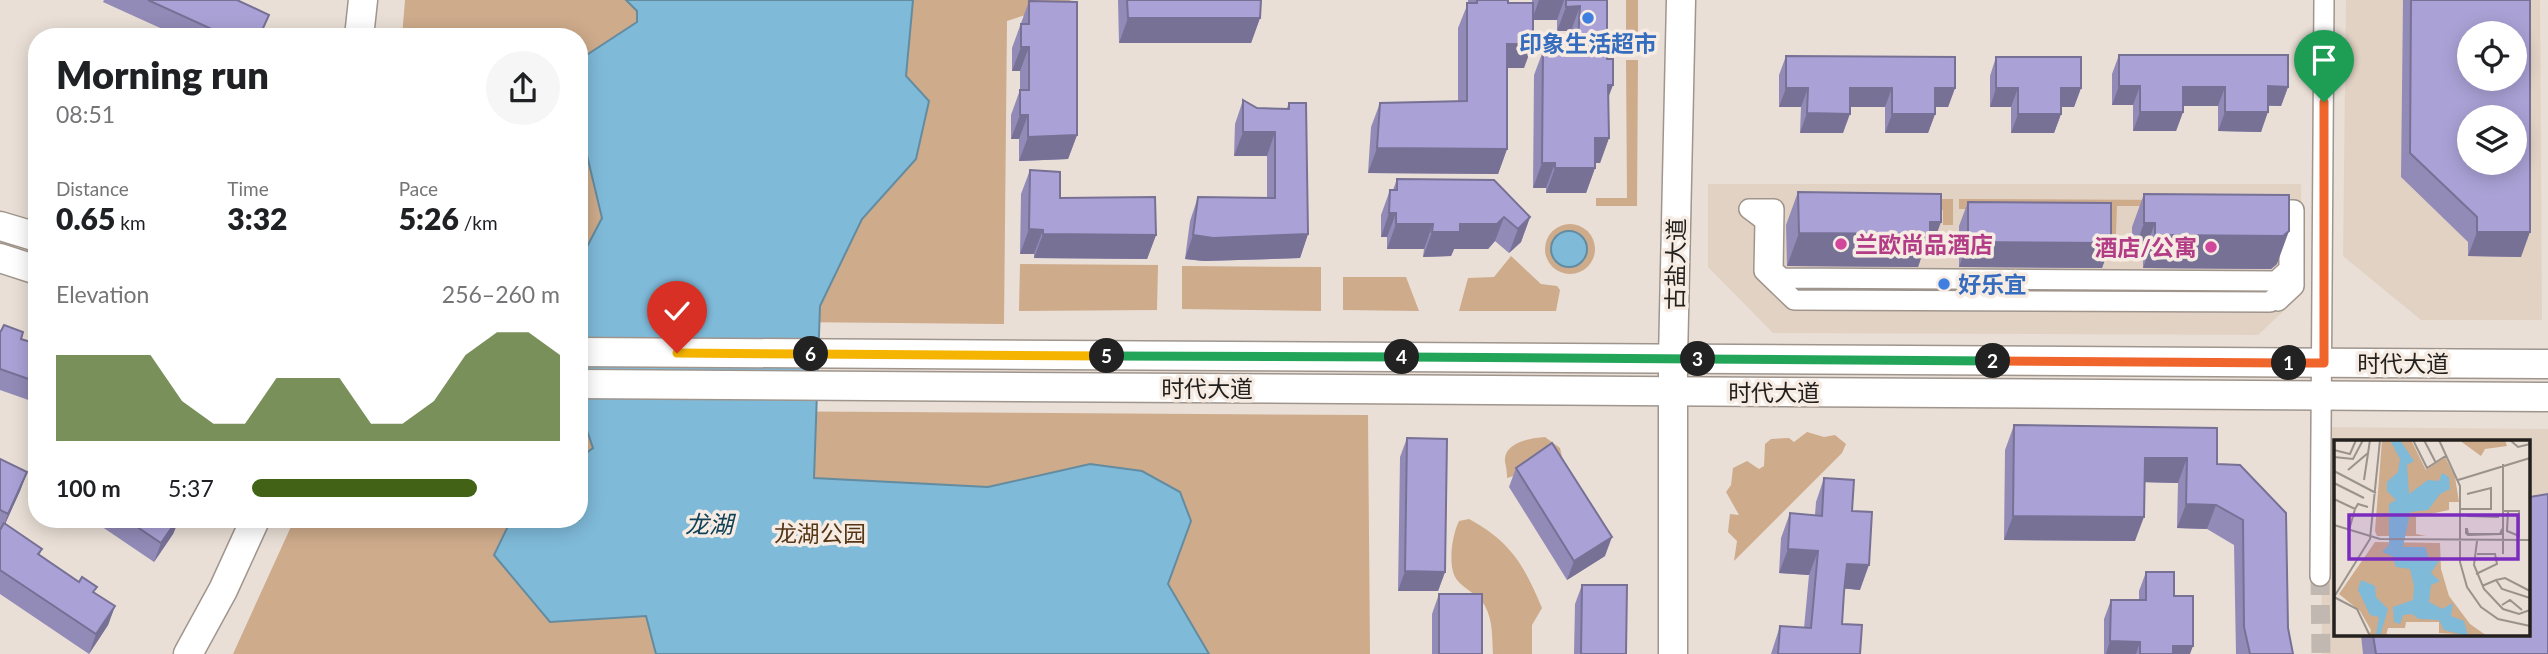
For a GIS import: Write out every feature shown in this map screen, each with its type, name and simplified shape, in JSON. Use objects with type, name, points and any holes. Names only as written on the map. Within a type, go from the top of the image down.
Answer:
[{"type":"main road","points":[[360,28],[363,0]]},
{"type":"main road","name":"古盐大道","points":[[1673,654],[1673,359],[1681,0]]},
{"type":"main road","points":[[0,226],[28,234]]},
{"type":"main road","points":[[0,258],[28,267]]},
{"type":"main road","name":"时代大道","points":[[588,352],[2548,364]]},
{"type":"main road","name":"时代大道","points":[[588,384],[2548,397]]},
{"type":"main road","points":[[188,654],[223,590],[252,528]]},
{"type":"street","points":[[2320,576],[2324,363],[2324,0]]},
{"type":"street","points":[[1749,209],[1754,209],[1774,209],[1773,270],[1782,278],[2276,281],[2289,269],[2289,210],[2294,210],[2294,286],[2277,301],[2274,298],[2270,302],[1794,300],[1764,271],[1765,221],[1749,209]]},
{"type":"shaded area","points":[[2346,0],[2540,0],[2542,320],[2421,320],[2343,256]]},
{"type":"shaded area","points":[[1708,184],[2301,184],[2302,294],[2258,335],[1773,333],[1708,267]]},
{"type":"shaded area","points":[[2320,427],[2548,429],[2548,654],[2322,654]]},
{"type":"green space","points":[[405,0],[1072,0],[1007,21],[1004,324],[588,320],[588,28],[403,28]]},
{"type":"green space","points":[[1626,0],[1638,0],[1638,36],[1626,36]]},
{"type":"green space","points":[[1626,60],[1638,60],[1637,206],[1596,206],[1596,198],[1627,198]]},
{"type":"green space","points":[[1837,199],[1953,199],[1953,225],[1943,225],[1943,210]]},
{"type":"green space","points":[[1959,199],[2173,200],[2149,206],[2117,206],[2116,234],[2108,234],[2108,210],[1959,209]]},
{"type":"green space","points":[[1570,224],[1588,231],[1595,249],[1588,267],[1570,274],[1552,267],[1545,249],[1552,231]]},
{"type":"green space","points":[[1511,256],[1541,284],[1557,286],[1560,290],[1556,311],[1459,311],[1468,278],[1494,277]]},
{"type":"green space","points":[[1020,264],[1158,265],[1157,310],[1019,311]]},
{"type":"green space","points":[[1182,266],[1321,267],[1321,311],[1182,309]]},
{"type":"green space","points":[[1343,277],[1406,277],[1419,311],[1343,310]]},
{"type":"green space","name":"龙湖公园","points":[[588,410],[1368,415],[1370,654],[233,654],[290,528],[588,528]]},
{"type":"green space","points":[[1807,432],[1824,437],[1835,435],[1846,444],[1842,453],[1734,561],[1737,541],[1728,532],[1730,514],[1739,515],[1726,492],[1731,485],[1733,468],[1747,461],[1759,469],[1764,466],[1765,444],[1771,439],[1789,438],[1794,442]]},
{"type":"green space","points":[[1545,437],[1560,448],[1563,461],[1507,478],[1505,462],[1509,450],[1519,442]]},
{"type":"green space","points":[[1469,519],[1506,546],[1522,567],[1542,608],[1532,625],[1532,654],[1493,654],[1488,611],[1454,574],[1451,559],[1454,534],[1459,521]]},
{"type":"water","name":"龙湖","points":[[626,0],[913,0],[906,76],[929,101],[916,159],[862,219],[820,306],[814,478],[988,487],[1090,464],[1142,471],[1180,492],[1191,521],[1168,584],[1209,654],[656,654],[646,616],[550,622],[494,555],[507,528],[588,528],[588,452],[593,448],[588,433],[588,245],[602,218],[588,160],[588,54],[637,22],[637,11]]},
{"type":"water","points":[[1569,231],[1581,237],[1587,249],[1581,261],[1569,267],[1557,261],[1551,249],[1557,237]]},
{"type":"building","points":[[148,0],[237,0],[269,15],[263,28],[209,28]]},
{"type":"building","points":[[1127,0],[1261,0],[1260,18],[1128,18]]},
{"type":"building","points":[[1477,0],[1533,3],[1533,44],[1507,44],[1507,149],[1377,148],[1380,103],[1467,101],[1467,3],[1477,3]]},
{"type":"building","points":[[1566,0],[1607,0],[1607,59],[1613,59],[1613,85],[1608,85],[1609,138],[1595,138],[1595,168],[1555,168],[1555,163],[1542,163],[1543,51],[1567,51],[1567,40],[1578,40],[1580,6],[1566,7]]},
{"type":"building","points":[[2411,0],[2530,0],[2530,232],[2477,232],[2477,217],[2410,153]]},
{"type":"building","points":[[1029,1],[1077,2],[1077,135],[1028,137],[1028,115],[1020,115],[1020,90],[1029,90],[1029,47],[1021,47],[1021,24],[1029,24]]},
{"type":"building","points":[[2119,55],[2288,55],[2288,87],[2268,86],[2268,112],[2225,112],[2225,87],[2183,87],[2183,112],[2140,112],[2140,86],[2119,86]]},
{"type":"building","points":[[1786,56],[1955,57],[1955,88],[1935,88],[1935,114],[1892,114],[1892,88],[1850,88],[1850,114],[1807,113],[1808,88],[1786,88]]},
{"type":"building","points":[[1996,57],[2081,57],[2081,88],[2061,88],[2061,114],[2018,114],[2018,88],[1996,88]]},
{"type":"building","points":[[1243,100],[1257,108],[1289,109],[1289,103],[1306,103],[1308,234],[1213,238],[1193,235],[1198,197],[1275,198],[1275,132],[1243,132]]},
{"type":"building","points":[[1030,170],[1060,172],[1060,198],[1155,197],[1156,235],[1043,234],[1043,230],[1029,229]]},
{"type":"building","points":[[1397,179],[1494,180],[1530,217],[1518,229],[1504,217],[1497,224],[1460,224],[1460,232],[1432,232],[1433,224],[1396,224],[1396,213],[1389,213],[1390,190],[1397,190]]},
{"type":"building","points":[[1798,192],[1941,194],[1941,222],[1930,222],[1930,234],[1799,233]]},
{"type":"building","points":[[2144,194],[2289,195],[2289,231],[2283,236],[2155,235],[2155,223],[2144,223]]},
{"type":"building","points":[[1968,202],[2111,203],[2111,243],[1968,242]]},
{"type":"building","points":[[4,325],[23,332],[21,339],[28,341],[28,379],[0,369],[1,331]]},
{"type":"building","points":[[2014,425],[2217,428],[2217,464],[2240,465],[2286,513],[2288,628],[2293,654],[2250,654],[2244,627],[2243,520],[2216,505],[2186,504],[2187,458],[2145,458],[2144,517],[2013,516]]},
{"type":"building","points":[[1407,438],[1447,439],[1445,572],[1405,571]]},
{"type":"building","points":[[1552,443],[1612,537],[1574,561],[1516,468]]},
{"type":"building","points":[[0,459],[27,472],[8,514],[0,510]]},
{"type":"building","points":[[1824,478],[1854,480],[1852,511],[1872,512],[1869,565],[1847,564],[1844,592],[1842,624],[1862,625],[1860,654],[1778,654],[1780,626],[1811,628],[1818,551],[1788,549],[1790,513],[1822,516]]},
{"type":"building","points":[[2548,494],[2548,654],[2376,654],[2373,636],[2530,636],[2530,497]]},
{"type":"building","points":[[4,523],[42,549],[38,554],[79,582],[82,577],[97,587],[93,592],[115,606],[96,634],[0,570],[0,530]]},
{"type":"building","points":[[139,528],[171,528],[161,543]]},
{"type":"building","points":[[2146,572],[2174,572],[2174,596],[2193,596],[2193,646],[2173,646],[2173,654],[2140,654],[2140,642],[2110,641],[2111,600],[2146,600]]},
{"type":"building","points":[[1582,585],[1627,585],[1626,654],[1581,654]]},
{"type":"building","points":[[1439,594],[1482,594],[1482,654],[1439,654]]},
{"type":"tunnel","points":[[2320,576],[2321,654]]},
{"type":"place","name":"印象生活超市","points":[[1588,18]]},
{"type":"place","name":"兰欧尚品酒店","points":[[1841,244]]},
{"type":"place","name":"酒店/公寓","points":[[2211,247]]},
{"type":"place","name":"好乐宜","points":[[1944,284]]},
{"type":"route","points":[[677,353],[2324,363],[2324,102]]}]
